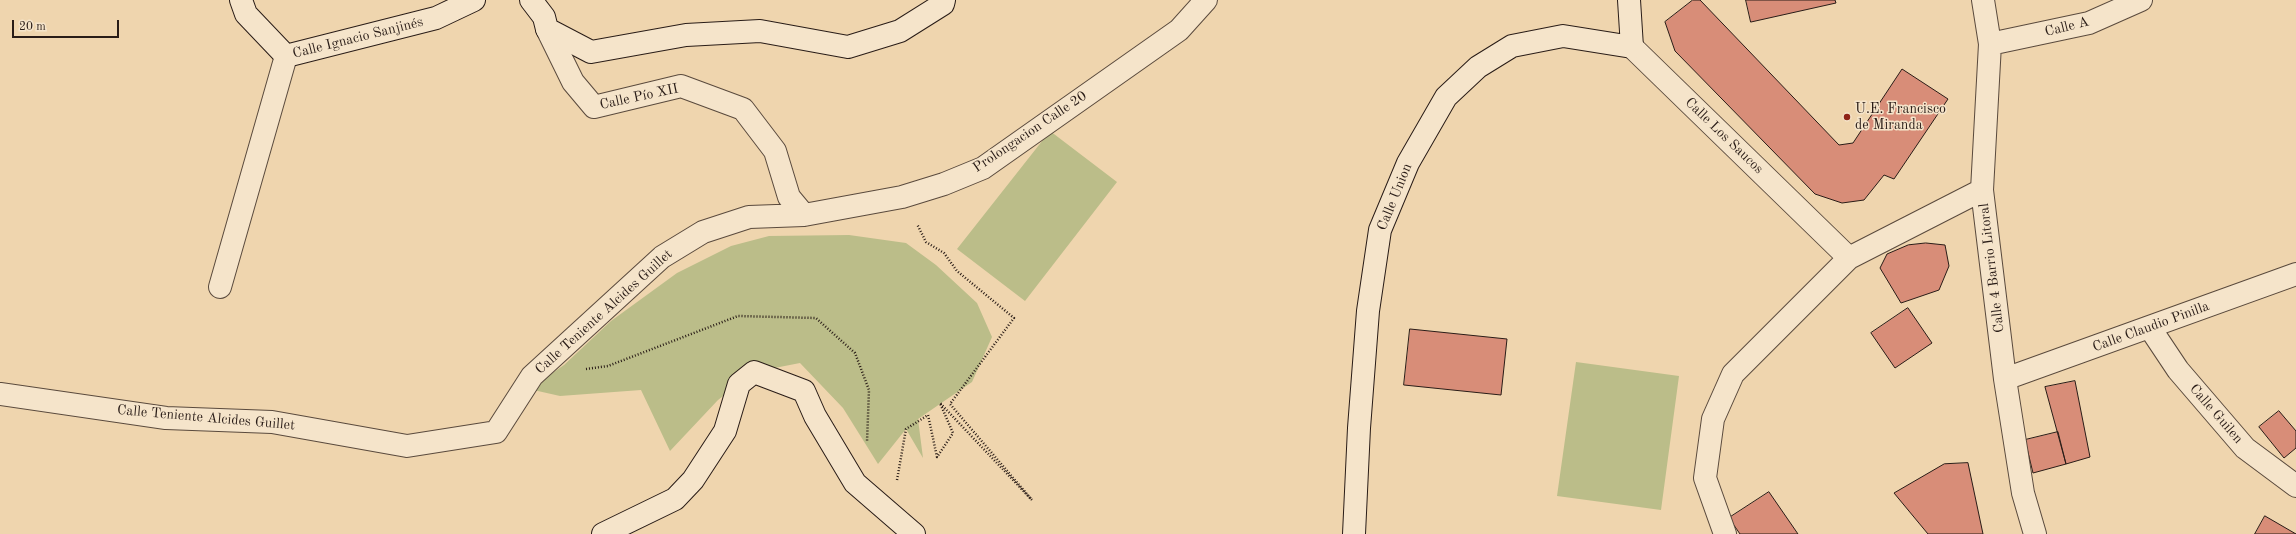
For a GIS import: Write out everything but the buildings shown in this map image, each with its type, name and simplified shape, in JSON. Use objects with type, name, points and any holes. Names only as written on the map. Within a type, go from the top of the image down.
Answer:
[{"type":"street","name":"Calle Ignacio Sanjinés","points":[[241,0],[246,14],[286,56],[436,18],[474,0]]},
{"type":"street","points":[[531,0],[544,17],[547,29],[591,52],[686,35],[760,31],[848,47],[900,31],[943,4],[944,0]]},
{"type":"street","name":"Prolongacion Calle 20","points":[[804,215],[902,197],[944,184],[982,168],[1178,30],[1206,0]]},
{"type":"street","points":[[1629,0],[1632,47]]},
{"type":"street","name":"Calle 4 Barrio Litoral","points":[[1983,0],[1990,44],[1982,190],[2005,379],[2023,493],[2035,534]]},
{"type":"street","name":"Calle A","points":[[1990,44],[2089,23],[2141,0]]},
{"type":"street","name":"Calle Pío XII","points":[[547,29],[574,82],[594,107],[681,86],[743,109],[775,151],[789,197],[804,215]]},
{"type":"street","name":"Calle Union","points":[[1354,534],[1359,428],[1369,304],[1380,230],[1408,163],[1446,97],[1478,67],[1512,46],[1562,36],[1632,47]]},
{"type":"street","name":"Calle Los Saucos","points":[[1632,47],[1848,258]]},
{"type":"street","points":[[220,287],[286,56]]},
{"type":"street","points":[[1725,534],[1705,478],[1713,420],[1733,374],[1848,258],[1982,190]]},
{"type":"street","name":"Calle Teniente Alcides Guillet","points":[[0,394],[166,418],[272,422],[407,446],[496,432],[532,376],[662,257],[703,232],[749,217],[804,215]]},
{"type":"street","name":"Calle Claudio Pinilla","points":[[2005,379],[2150,328],[2296,274]]},
{"type":"street","name":"Calle Guilen","points":[[2150,328],[2178,370],[2245,448],[2296,486]]},
{"type":"street","points":[[603,534],[629,528],[675,499],[693,480],[725,431],[739,384],[754,372],[804,391],[815,416],[856,483],[891,516],[914,534]]},
{"type":"path","points":[[891,516],[906,429],[928,415],[937,457],[953,433],[940,403],[1032,500],[950,404],[1014,318],[957,271],[944,253],[926,242],[902,197]]},
{"type":"green space","points":[[1050,131],[1117,182],[1025,301],[957,249]]},
{"type":"green space","points":[[849,235],[906,243],[936,265],[977,303],[992,337],[972,382],[918,419],[923,458],[906,429],[878,464],[843,408],[800,363],[754,372],[718,400],[670,451],[641,390],[560,396],[529,389],[564,365],[611,321],[677,273],[731,246],[769,236]]},
{"type":"green space","points":[[1576,362],[1679,376],[1661,510],[1557,496]]},
{"type":"place","name":"U.E. Francisco de Miranda","points":[[1847,117]]}]
